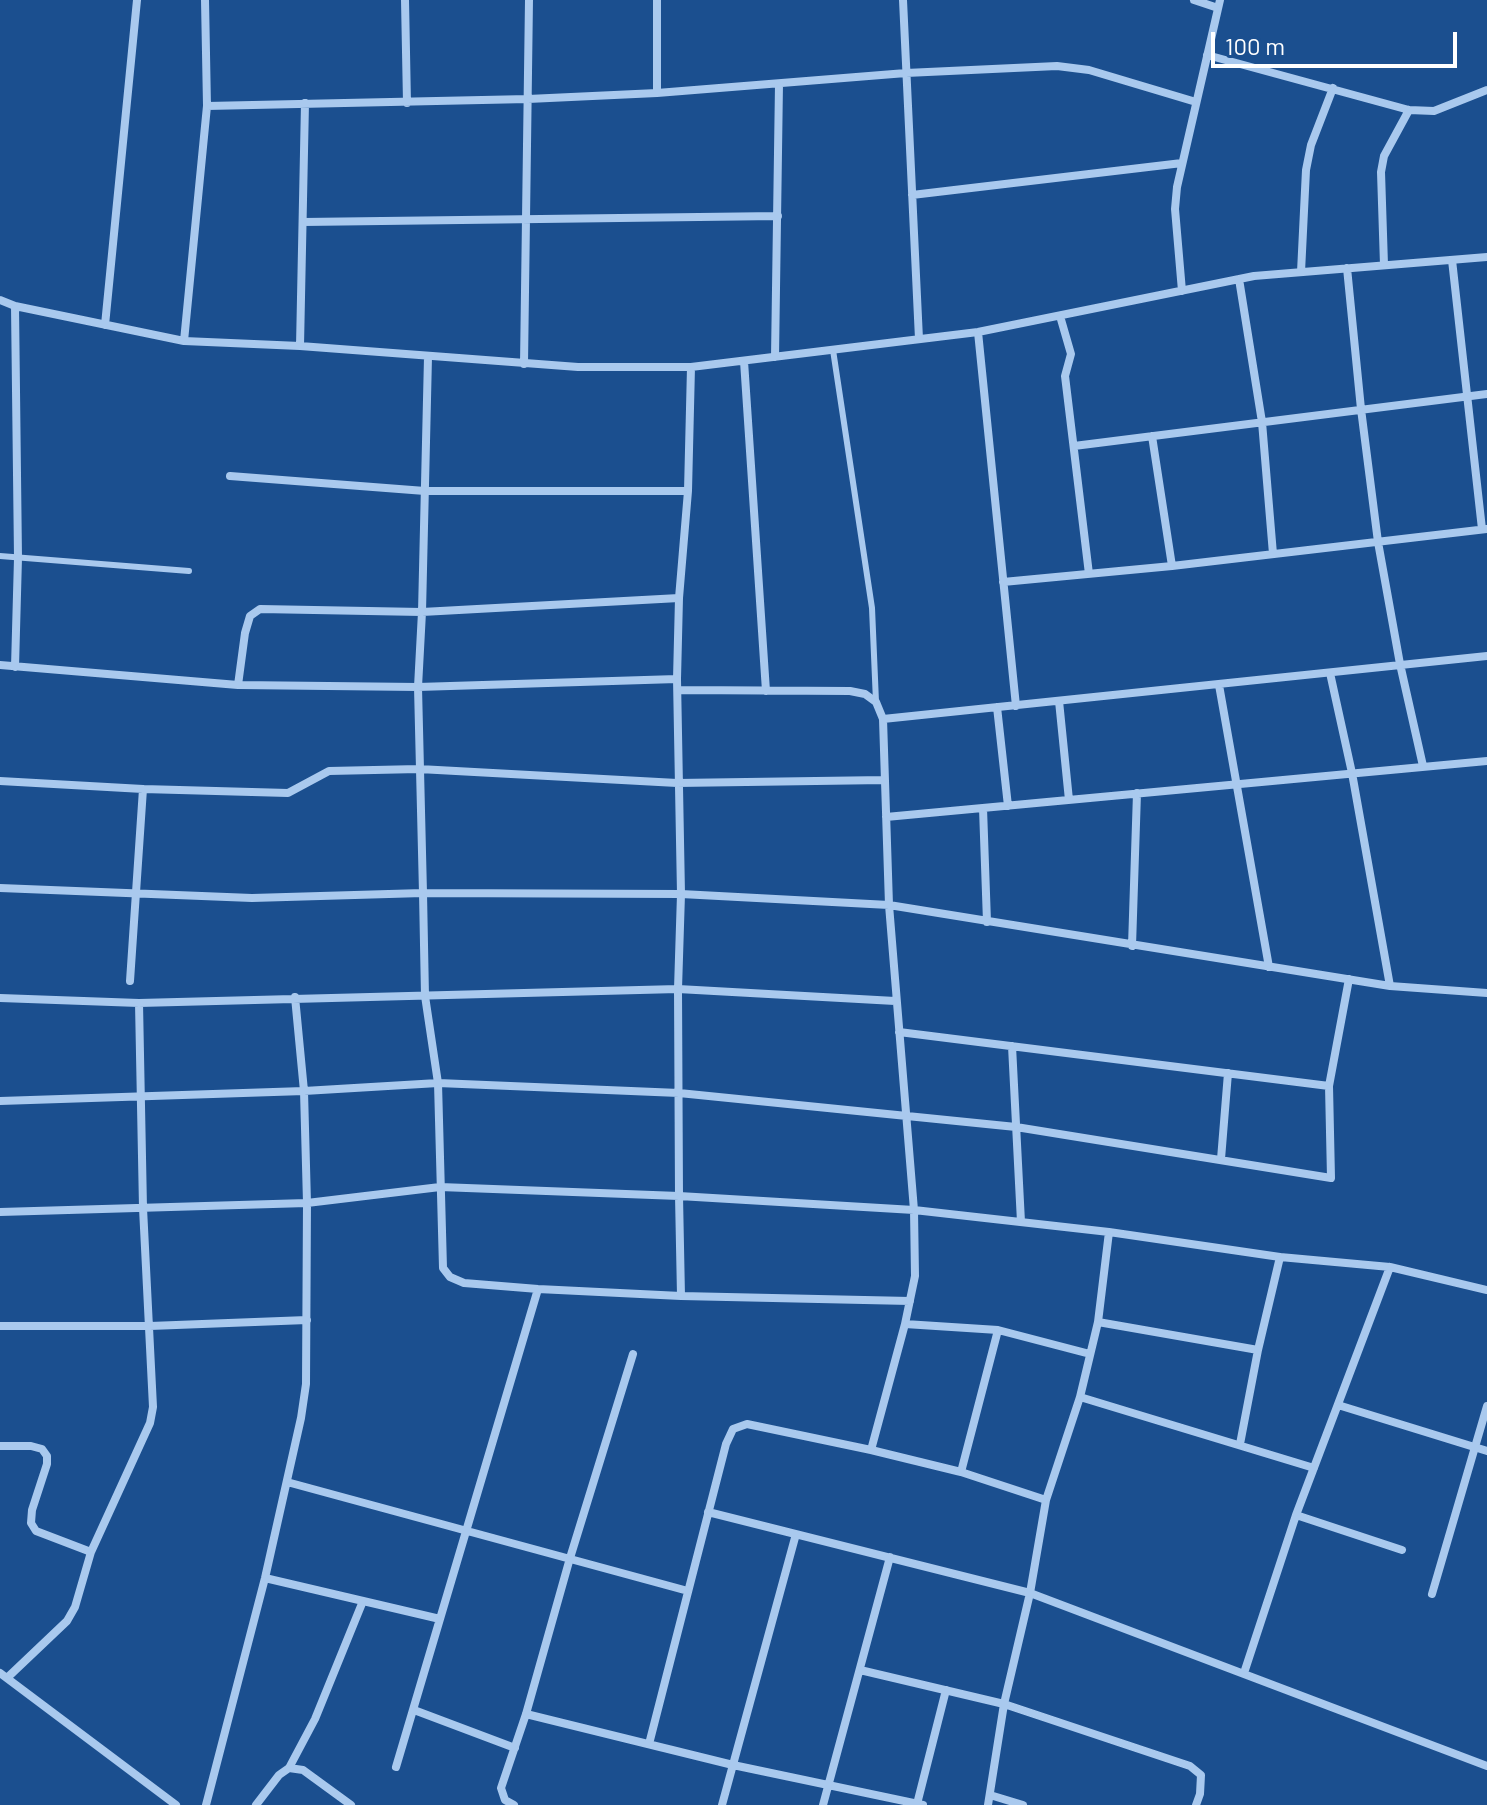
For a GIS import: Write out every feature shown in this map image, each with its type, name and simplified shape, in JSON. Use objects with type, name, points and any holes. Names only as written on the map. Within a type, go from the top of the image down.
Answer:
[{"type":"street","points":[[105,325],[137,0]]},
{"type":"street","points":[[184,341],[207,106],[205,0]]},
{"type":"street","points":[[405,0],[407,103]]},
{"type":"street","points":[[524,364],[529,0]]},
{"type":"street","points":[[657,0],[657,93]]},
{"type":"street","points":[[903,0],[919,339]]},
{"type":"street","points":[[1182,291],[1175,209],[1182,163],[1219,4],[1194,0]]},
{"type":"street","points":[[1207,55],[1409,110],[1434,111],[1487,90]]},
{"type":"street","points":[[207,106],[407,103],[657,93],[906,73],[1057,66],[1089,70],[1196,102]]},
{"type":"street","points":[[775,357],[779,84]]},
{"type":"street","points":[[1301,272],[1306,170],[1311,145],[1333,88]]},
{"type":"street","points":[[300,346],[305,103]]},
{"type":"street","points":[[1384,265],[1381,172],[1384,156],[1409,110]]},
{"type":"street","points":[[912,195],[1182,163]]},
{"type":"street","points":[[303,222],[778,216]]},
{"type":"street","points":[[0,300],[15,306],[184,341],[300,346],[578,367],[691,367],[978,332],[1239,279],[1487,257]]},
{"type":"street","points":[[1003,582],[1172,566],[1484,529],[1452,260]]},
{"type":"street","points":[[1347,268],[1378,542],[1400,664],[1423,766]]},
{"type":"street","points":[[1239,279],[1262,422],[1273,554]]},
{"type":"street","points":[[15,306],[18,558],[15,667]]},
{"type":"street","points":[[1060,316],[1071,354],[1065,376],[1089,574]]},
{"type":"street","points":[[978,332],[1016,706]]},
{"type":"street","points":[[428,357],[418,687],[419,769],[424,866],[425,996],[438,1083],[443,1268],[450,1277],[464,1283],[538,1289],[910,1301]]},
{"type":"street","points":[[744,361],[766,691]]},
{"type":"street","points":[[681,1296],[678,989],[681,894],[677,679],[679,598],[688,491],[691,367]]},
{"type":"street","points":[[1074,446],[1487,394]]},
{"type":"street","points":[[1152,436],[1172,566]]},
{"type":"street","points":[[230,476],[425,491],[688,491]]},
{"type":"street","points":[[238,685],[245,633],[250,616],[260,609],[422,612],[679,598]]},
{"type":"street","points":[[883,719],[1487,656]]},
{"type":"street","points":[[0,665],[238,685],[418,687],[677,679]]},
{"type":"street","points":[[1330,673],[1352,773],[1390,986]]},
{"type":"street","points":[[1219,685],[1269,967]]},
{"type":"street","points":[[678,690],[850,691],[865,694],[876,702],[883,719],[889,905],[914,1210],[915,1276],[871,1450]]},
{"type":"street","points":[[1059,701],[1069,800]]},
{"type":"street","points":[[997,707],[1008,806]]},
{"type":"street","points":[[886,817],[1487,761]]},
{"type":"street","points":[[0,781],[288,793],[329,771],[419,769],[677,783],[885,780]]},
{"type":"street","points":[[130,981],[143,789]]},
{"type":"street","points":[[1132,946],[1137,793]]},
{"type":"street","points":[[983,808],[987,922]]},
{"type":"street","points":[[0,888],[252,898],[423,893],[681,894],[889,905],[1390,986],[1487,993]]},
{"type":"street","points":[[0,1101],[304,1091],[438,1083],[679,1093],[1016,1127],[1331,1178],[1329,1086],[1349,979]]},
{"type":"street","points":[[0,998],[139,1003],[678,989],[895,1001]]},
{"type":"street","points":[[206,1805],[265,1578],[306,1384],[304,1091],[295,997]]},
{"type":"street","points":[[139,1003],[143,1208],[153,1407],[150,1423],[91,1552],[75,1607],[67,1621],[4,1676],[170,1803]]},
{"type":"street","points":[[899,1032],[1329,1086]]},
{"type":"street","points":[[1012,1046],[1021,1222]]},
{"type":"street","points":[[1221,1159],[1228,1073]]},
{"type":"street","points":[[0,1212],[307,1203],[440,1187],[679,1196],[914,1210],[1109,1232],[1280,1257],[1390,1267],[1487,1290]]},
{"type":"street","points":[[988,1805],[1004,1704],[1030,1593],[1046,1500],[1080,1397],[1098,1322],[1109,1232]]},
{"type":"street","points":[[1240,1444],[1280,1257]]},
{"type":"street","points":[[1244,1673],[1296,1515],[1390,1267]]},
{"type":"street","points":[[396,1767],[538,1289]]},
{"type":"street","points":[[0,1326],[150,1326],[307,1320]]},
{"type":"street","points":[[1098,1322],[1258,1350]]},
{"type":"street","points":[[905,1324],[998,1330],[1090,1354]]},
{"type":"street","points":[[961,1472],[998,1330]]},
{"type":"street","points":[[514,1805],[505,1800],[501,1788],[633,1354]]},
{"type":"street","points":[[1080,1397],[1314,1468]]},
{"type":"street","points":[[1338,1405],[1487,1451]]},
{"type":"street","points":[[1432,1594],[1487,1406]]},
{"type":"street","points":[[649,1744],[726,1444],[733,1429],[747,1424],[871,1450],[961,1472],[1046,1500]]},
{"type":"street","points":[[0,1446],[42,1449],[47,1456],[47,1464],[32,1510],[31,1523],[36,1531],[91,1552]]},
{"type":"street","points":[[287,1482],[688,1591]]},
{"type":"street","points":[[708,1512],[1030,1593],[1487,1766]]},
{"type":"street","points":[[1296,1515],[1402,1550]]},
{"type":"street","points":[[722,1805],[796,1534]]},
{"type":"street","points":[[823,1805],[890,1557]]},
{"type":"street","points":[[265,1578],[440,1619]]},
{"type":"street","points":[[256,1805],[279,1775],[289,1768],[315,1719],[363,1601]]},
{"type":"street","points":[[860,1670],[1004,1704],[1190,1766],[1201,1775],[1196,1805]]},
{"type":"street","points":[[526,1714],[733,1765],[920,1804],[946,1690]]},
{"type":"street","points":[[414,1710],[515,1748]]},
{"type":"street","points":[[289,1768],[303,1770],[351,1805]]},
{"type":"street","points":[[990,1795],[1023,1805]]},
{"type":"lane","points":[[833,350],[872,608],[876,702]]},
{"type":"lane","points":[[0,556],[189,571]]}]
